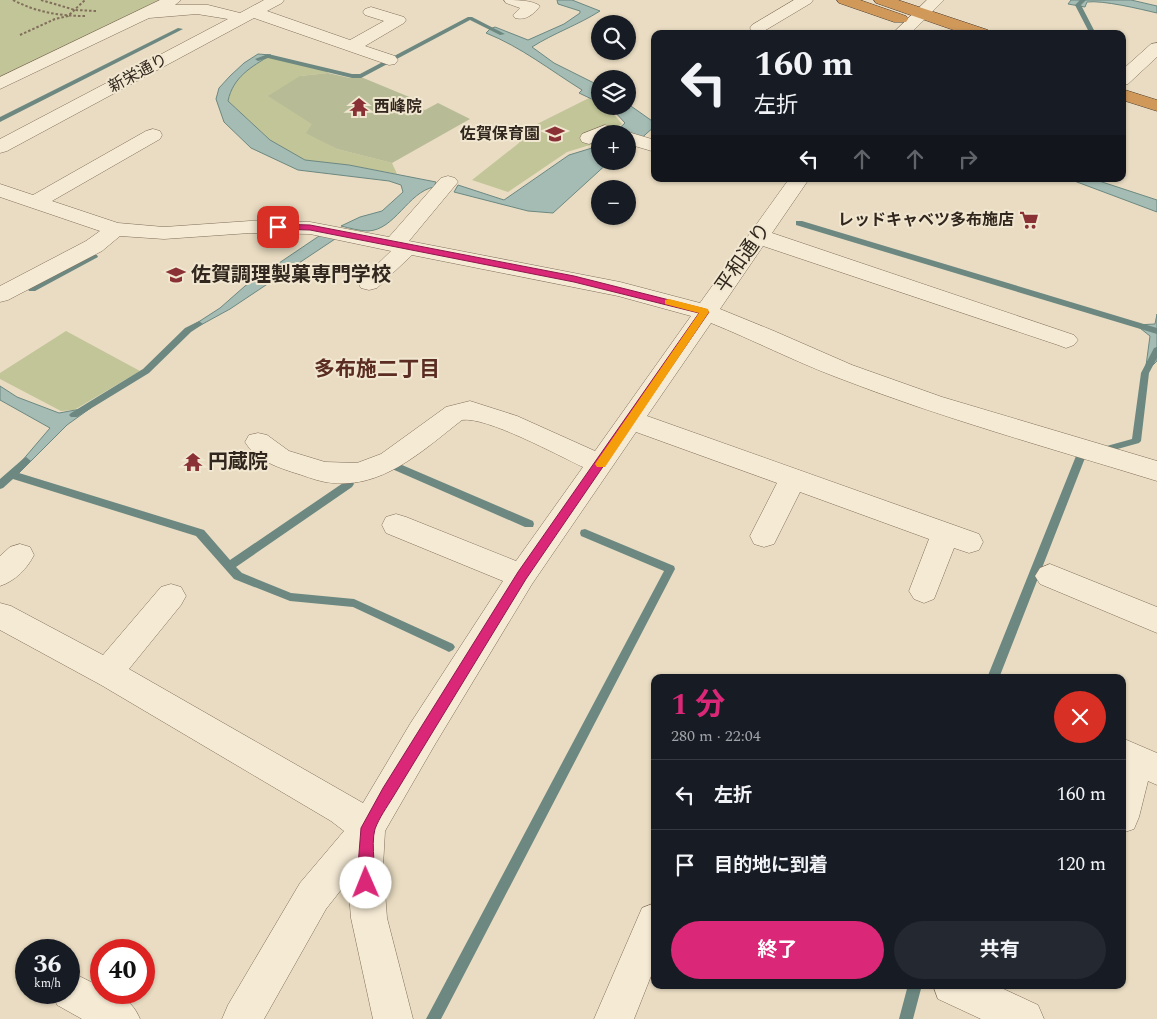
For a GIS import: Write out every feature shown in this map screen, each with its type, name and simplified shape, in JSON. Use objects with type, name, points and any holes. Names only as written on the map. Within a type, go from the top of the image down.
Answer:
[{"type":"highway","points":[[845,0],[931,30]]},
{"type":"highway","points":[[882,0],[911,24],[954,30]]},
{"type":"highway","points":[[1126,81],[1157,92]]},
{"type":"highway","points":[[1126,95],[1157,106]]},
{"type":"street","points":[[0,84],[173,0]]},
{"type":"street","name":"新栄通り","points":[[0,147],[276,0]]},
{"type":"street","points":[[512,0],[532,6],[521,15]]},
{"type":"street","points":[[758,28],[805,0]]},
{"type":"street","points":[[911,24],[936,0]]},
{"type":"street","points":[[114,28],[174,9],[192,8],[203,10],[212,5],[352,46],[389,60]]},
{"type":"street","points":[[352,46],[398,20],[372,12]]},
{"type":"street","points":[[1126,76],[1157,48]]},
{"type":"street","points":[[35,202],[153,135]]},
{"type":"street","name":"平和通り","points":[[393,1019],[369,918],[365,866],[368,828],[422,735],[522,576],[758,235],[797,182]]},
{"type":"street","points":[[369,283],[401,245],[445,187]]},
{"type":"street","points":[[0,190],[115,229],[164,232],[278,227],[324,230],[574,279],[705,312],[766,336],[843,371],[933,403],[1157,470]]},
{"type":"street","points":[[0,295],[94,246],[115,229]]},
{"type":"street","points":[[758,235],[772,242],[1066,340]]},
{"type":"street","points":[[258,442],[280,458],[325,472],[358,473],[390,460],[455,413],[470,410],[508,422],[600,464]]},
{"type":"street","points":[[631,420],[957,538],[924,592]]},
{"type":"street","points":[[764,536],[793,478]]},
{"type":"street","points":[[396,525],[522,576]]},
{"type":"street","points":[[0,574],[20,555]]},
{"type":"street","points":[[1050,576],[1157,620]]},
{"type":"street","points":[[112,675],[115,662],[171,596]]},
{"type":"street","points":[[0,615],[112,675],[344,809],[368,828],[313,896],[242,1019]]},
{"type":"street","points":[[1126,804],[1139,760]]},
{"type":"street","points":[[614,1019],[651,931]]},
{"type":"street","points":[[960,989],[1024,1019]]},
{"type":"street","points":[[80,996],[120,1019]]},
{"type":"path","points":[[13,0],[48,13],[87,16]]},
{"type":"path","points":[[41,0],[75,10],[100,11]]},
{"type":"path","points":[[20,35],[55,19],[68,16],[86,0]]},
{"type":"green space","points":[[0,0],[164,0],[0,78]]},
{"type":"green space","points":[[271,55],[326,69],[328,73],[300,76],[313,124],[307,132],[337,149],[392,163],[397,174],[349,165],[305,160],[270,140],[228,101],[238,79],[250,68]]},
{"type":"green space","points":[[328,73],[350,78],[361,77],[419,101],[413,106],[425,110],[438,103],[470,119],[392,163],[337,149],[306,133],[312,124],[268,96],[300,76]]},
{"type":"green space","points":[[589,98],[591,99],[591,115],[614,115],[622,124],[591,125],[591,145],[567,152],[508,192],[472,180],[519,143],[523,131]]},
{"type":"green space","points":[[66,331],[140,371],[74,410],[61,411],[0,379],[0,373]]},
{"type":"water","points":[[557,0],[572,0],[600,11],[532,47],[554,63],[591,82],[591,99],[579,93],[582,90],[523,52],[486,33],[495,27],[528,40],[564,24],[580,13],[580,11],[558,4]]},
{"type":"water","points":[[1071,0],[1131,0],[1157,6],[1157,13],[1102,2],[1087,2],[1085,7],[1068,4]]},
{"type":"water","points":[[258,54],[271,55],[250,68],[239,79],[230,93],[228,101],[270,140],[305,160],[349,165],[436,182],[434,187],[425,190],[417,196],[394,218],[378,229],[365,231],[341,226],[360,217],[382,211],[403,192],[401,185],[389,181],[298,170],[251,148],[224,122],[216,99],[219,88],[230,76],[244,63]]},
{"type":"water","points":[[636,110],[651,120],[651,130],[636,143],[636,125],[623,125],[625,123],[618,115],[636,115]]},
{"type":"water","points":[[591,148],[591,170],[600,170],[553,213],[528,211],[454,192],[458,185],[504,200],[569,155]]},
{"type":"water","points":[[1077,182],[1102,182],[1157,200],[1157,212]]},
{"type":"water","points":[[322,234],[338,237],[230,309],[188,332],[189,328],[220,308],[245,286]]},
{"type":"water","points":[[1157,314],[1157,361],[1145,373],[1150,336],[1136,325],[1155,324]]},
{"type":"water","points":[[0,386],[17,397],[59,413],[92,407],[67,425],[19,473],[15,469],[50,428],[0,400]]},
{"type":"waterway","points":[[1083,0],[1078,5],[1091,30]]},
{"type":"waterway","points":[[258,59],[268,56],[352,76],[361,76],[470,18],[502,34]]},
{"type":"waterway","points":[[0,120],[180,29]]},
{"type":"waterway","points":[[799,223],[1157,331]]},
{"type":"waterway","points":[[32,289],[94,257]]},
{"type":"waterway","points":[[74,415],[146,371],[188,330],[199,324]]},
{"type":"waterway","points":[[995,674],[1081,456],[1136,441],[1145,373],[1157,350]]},
{"type":"waterway","points":[[0,485],[26,461]]},
{"type":"waterway","points":[[395,466],[529,524]]},
{"type":"waterway","points":[[13,475],[200,533],[238,576],[290,597],[354,603],[449,647]]},
{"type":"waterway","points":[[230,566],[349,484]]},
{"type":"waterway","points":[[433,1019],[670,569],[585,533]]},
{"type":"waterway","points":[[906,1019],[914,989]]},
{"type":"slow traffic","points":[[601,464],[705,312],[669,302]]},
{"type":"place","name":"西峰院","points":[[359,107]]},
{"type":"place","name":"佐賀保育園","points":[[555,134]]},
{"type":"place","name":"レッドキャベツ多布施店","points":[[1029,220]]},
{"type":"place","name":"佐賀調理製菓専門学校","points":[[176,275]]},
{"type":"place","name":"円蔵院","points":[[193,462]]},
{"type":"district","name":"多布施二丁目","points":[[377,370]]},
{"type":"route","points":[[278,227],[310,228],[574,279],[620,289],[705,312],[522,576],[422,735],[368,828],[365,866],[366,883]]}]
